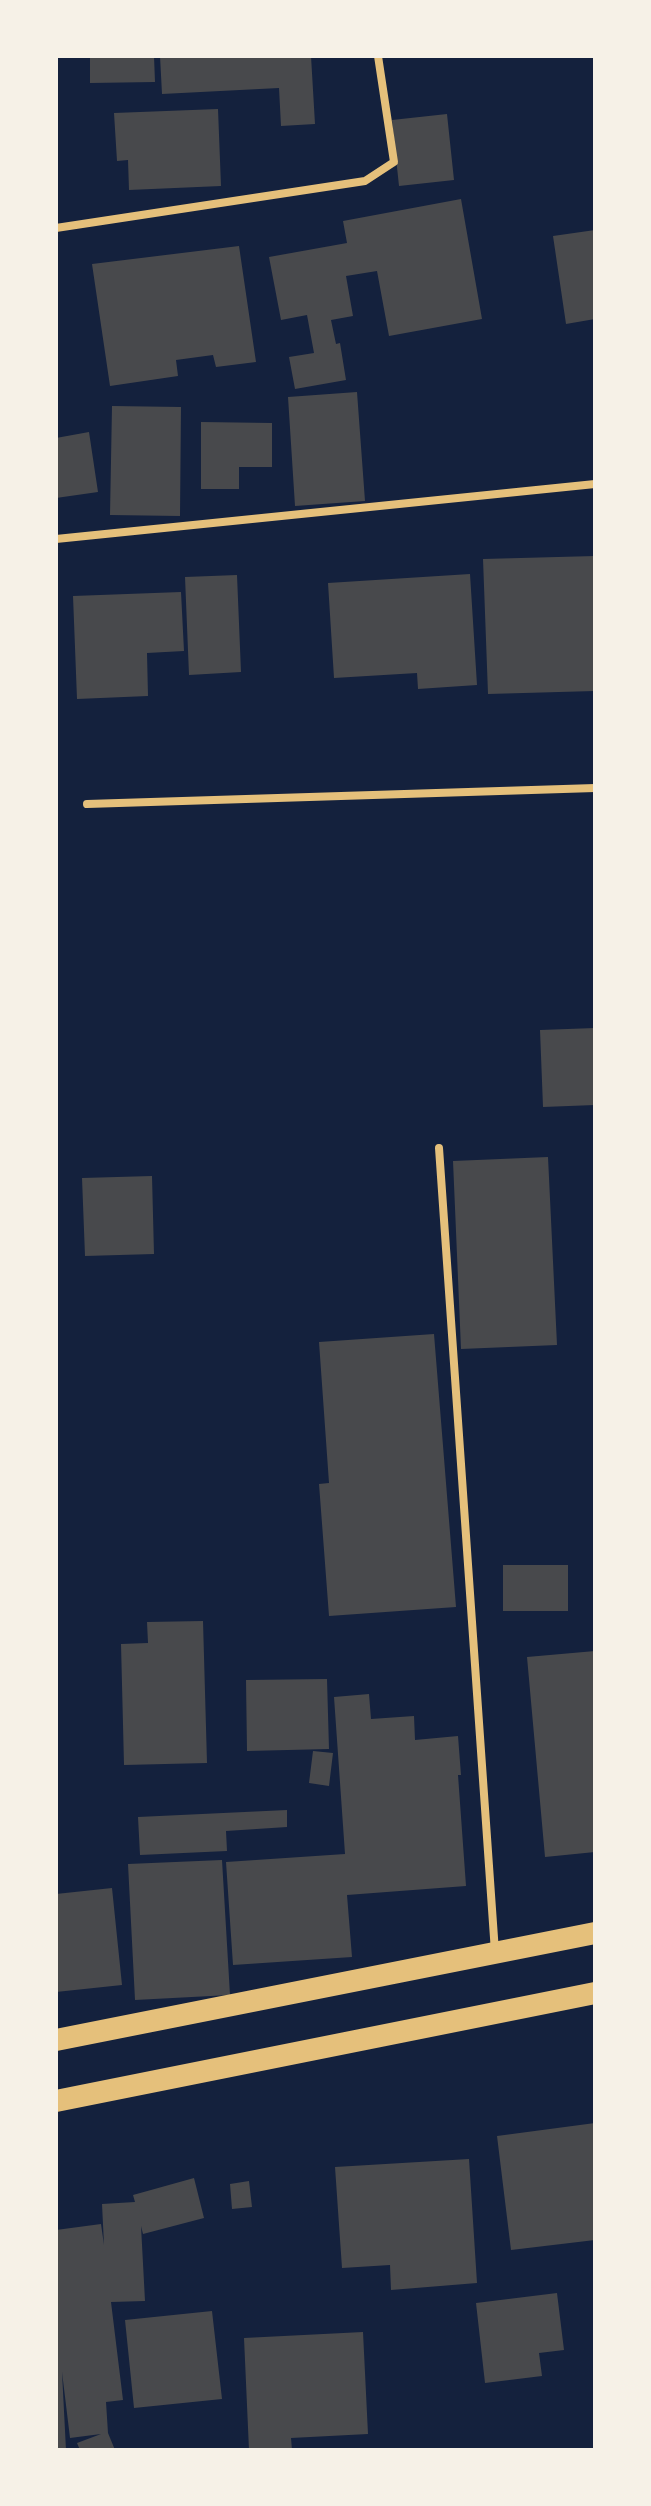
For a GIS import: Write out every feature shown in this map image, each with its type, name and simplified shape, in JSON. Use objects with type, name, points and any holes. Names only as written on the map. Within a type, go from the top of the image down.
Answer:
[{"type":"highway","points":[[56,2040],[595,1933]]},
{"type":"highway","points":[[56,2101],[595,1993]]},
{"type":"street","points":[[56,228],[365,181],[394,162],[378,56]]},
{"type":"street","points":[[56,539],[595,484]]},
{"type":"street","points":[[87,804],[595,788]]},
{"type":"street","points":[[439,1148],[495,1953]]},
{"type":"building","points":[[90,56],[154,56],[155,82],[90,83]]},
{"type":"building","points":[[160,56],[311,56],[315,124],[281,126],[279,88],[162,94]]},
{"type":"building","points":[[218,109],[221,186],[129,190],[128,160],[117,161],[114,113]]},
{"type":"building","points":[[447,114],[454,180],[399,186],[392,120]]},
{"type":"building","points":[[461,199],[482,319],[389,336],[377,271],[346,276],[353,316],[331,320],[336,344],[340,343],[346,380],[295,389],[289,357],[314,353],[307,315],[281,320],[269,257],[347,243],[343,221]]},
{"type":"building","points":[[595,230],[595,319],[566,324],[553,236]]},
{"type":"building","points":[[239,246],[256,362],[216,367],[213,355],[176,360],[178,376],[110,386],[92,264]]},
{"type":"building","points":[[357,392],[365,501],[295,506],[288,397]]},
{"type":"building","points":[[112,406],[181,407],[180,516],[110,515]]},
{"type":"building","points":[[201,422],[272,423],[272,467],[239,467],[239,489],[201,489]]},
{"type":"building","points":[[89,432],[98,492],[56,498],[56,438]]},
{"type":"building","points":[[595,556],[595,691],[488,694],[483,559]]},
{"type":"building","points":[[470,574],[477,685],[418,689],[417,673],[334,678],[328,583]]},
{"type":"building","points":[[237,575],[241,672],[189,675],[185,577]]},
{"type":"building","points":[[181,592],[184,651],[147,653],[148,696],[77,699],[73,596]]},
{"type":"building","points":[[595,1028],[595,1105],[543,1107],[540,1030]]},
{"type":"building","points":[[548,1157],[557,1345],[461,1349],[453,1161]]},
{"type":"building","points":[[152,1176],[154,1254],[85,1256],[82,1178]]},
{"type":"building","points":[[434,1334],[456,1607],[329,1616],[319,1484],[329,1483],[319,1342]]},
{"type":"building","points":[[503,1565],[568,1565],[568,1611],[503,1611]]},
{"type":"building","points":[[203,1621],[207,1763],[124,1765],[121,1644],[148,1643],[147,1622]]},
{"type":"building","points":[[595,1651],[595,1852],[545,1857],[527,1657]]},
{"type":"building","points":[[327,1679],[329,1749],[247,1751],[246,1680]]},
{"type":"building","points":[[369,1694],[371,1719],[414,1716],[415,1740],[458,1736],[466,1886],[347,1895],[352,1957],[233,1965],[226,1862],[345,1854],[334,1697]]},
{"type":"building","points":[[313,1751],[333,1753],[329,1786],[309,1783]]},
{"type":"building","points":[[287,1810],[287,1827],[226,1831],[227,1851],[140,1855],[138,1817]]},
{"type":"building","points":[[222,1860],[230,1995],[135,2000],[128,1864]]},
{"type":"building","points":[[112,1888],[122,1985],[56,1992],[56,1894]]},
{"type":"building","points":[[595,2123],[595,2240],[511,2250],[497,2136]]},
{"type":"building","points":[[469,2159],[477,2283],[391,2290],[390,2265],[342,2268],[335,2167]]},
{"type":"building","points":[[194,2178],[204,2218],[143,2234],[141,2226],[145,2301],[111,2302],[123,2400],[106,2402],[108,2433],[115,2450],[80,2450],[77,2443],[101,2434],[70,2438],[62,2372],[66,2450],[56,2450],[56,2230],[101,2224],[104,2245],[102,2204],[135,2202],[133,2195]]},
{"type":"building","points":[[249,2181],[252,2207],[232,2209],[230,2184]]},
{"type":"building","points":[[557,2293],[564,2350],[539,2353],[542,2376],[485,2383],[476,2303]]},
{"type":"building","points":[[212,2311],[222,2399],[134,2408],[125,2320]]},
{"type":"building","points":[[363,2332],[368,2434],[291,2438],[292,2450],[249,2450],[244,2338]]}]
